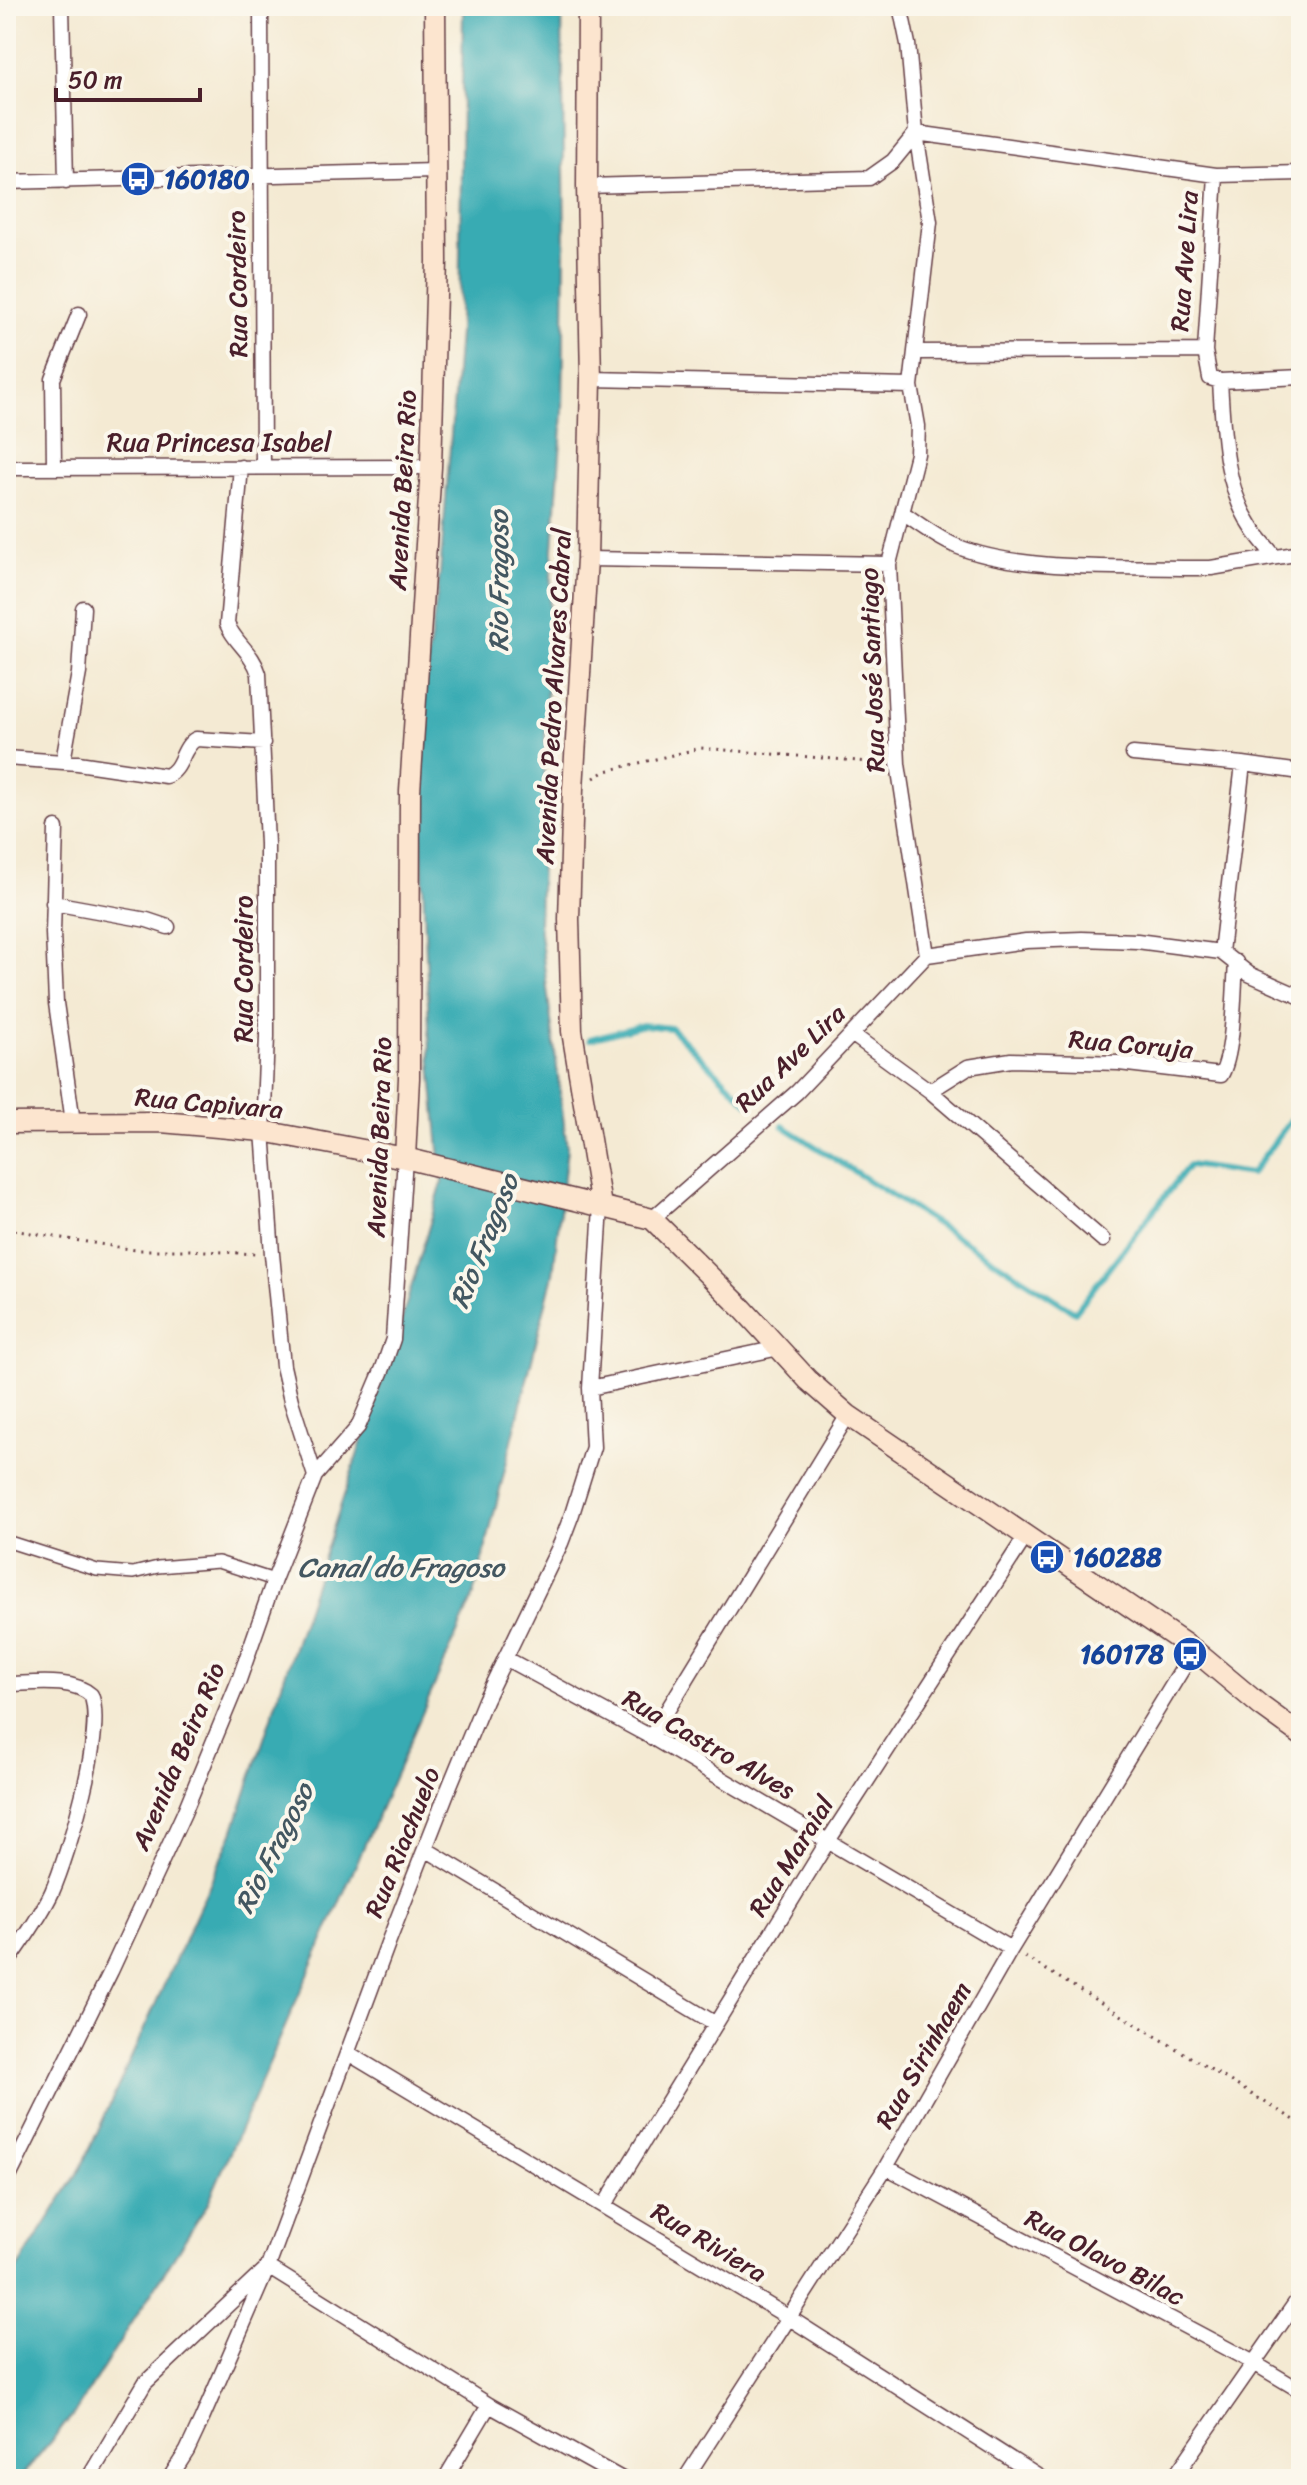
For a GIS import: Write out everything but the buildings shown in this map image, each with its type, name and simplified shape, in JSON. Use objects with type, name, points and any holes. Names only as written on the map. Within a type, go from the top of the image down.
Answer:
[{"type":"main road","name":"Avenida Beira Rio","points":[[405,1158],[409,1062],[410,791],[431,467],[437,261],[435,6]]},
{"type":"main road","name":"Avenida Pedro Alvares Cabral","points":[[588,6],[587,186],[591,379],[587,559],[573,789],[569,919],[572,1031],[593,1205]]},
{"type":"main road","name":"Rua Capivara","points":[[6,1123],[199,1124],[263,1131],[405,1158]]},
{"type":"main road","points":[[405,1158],[652,1219],[808,1380],[848,1415],[1194,1650],[1301,1735]]},
{"type":"street","points":[[62,6],[66,182]]},
{"type":"street","name":"Rua Cordeiro","points":[[261,6],[263,466]]},
{"type":"street","name":"Rua José Santiago","points":[[900,6],[908,44],[916,133],[930,222],[911,386],[918,438],[914,470],[889,564],[898,764],[927,955]]},
{"type":"street","points":[[587,186],[869,178],[893,161],[916,133],[1216,175],[1301,173]]},
{"type":"street","points":[[6,182],[435,171]]},
{"type":"street","name":"Rua Ave Lira","points":[[1205,351],[1216,175]]},
{"type":"street","points":[[54,466],[53,379],[79,314]]},
{"type":"street","points":[[916,352],[1205,351],[1210,378],[1220,381],[1301,377]]},
{"type":"street","points":[[591,379],[911,386]]},
{"type":"street","points":[[1220,381],[1224,436],[1236,493],[1250,525],[1274,556]]},
{"type":"street","name":"Rua Cordeiro","points":[[241,467],[227,624],[252,656],[259,674],[267,918],[263,1131],[272,1254],[283,1366],[315,1476]]},
{"type":"street","name":"Rua Princesa Isabel","points":[[6,468],[431,467]]},
{"type":"street","points":[[903,513],[955,545],[985,555],[1027,563],[1201,568],[1301,553]]},
{"type":"street","points":[[587,559],[889,564]]},
{"type":"street","points":[[63,761],[79,673],[83,608]]},
{"type":"street","points":[[6,758],[63,761],[166,776],[175,772],[188,744],[196,739],[263,743]]},
{"type":"street","points":[[1133,754],[1301,772]]},
{"type":"street","points":[[1221,952],[1243,764]]},
{"type":"street","points":[[56,828],[53,903],[56,1003],[73,1122]]},
{"type":"street","points":[[53,903],[134,917],[168,927]]},
{"type":"street","points":[[927,955],[1026,941],[1137,941],[1221,952],[1262,982],[1301,997]]},
{"type":"street","name":"Rua Ave Lira","points":[[652,1219],[770,1117],[853,1035],[927,955]]},
{"type":"street","name":"Rua Coruja","points":[[930,1091],[968,1067],[1011,1060],[1119,1063],[1221,1075],[1230,1036],[1236,962]]},
{"type":"street","points":[[853,1035],[930,1091],[1103,1240]]},
{"type":"street","name":"Avenida Beira Rio","points":[[6,2182],[111,1971],[184,1813],[239,1680],[315,1476],[358,1427],[383,1368],[393,1339],[405,1158]]},
{"type":"street","name":"Rua Riachuelo","points":[[169,2479],[202,2419],[268,2267],[448,1790],[572,1514],[593,1447],[590,1388],[593,1205]]},
{"type":"street","points":[[590,1388],[779,1348]]},
{"type":"street","points":[[651,1737],[848,1415]]},
{"type":"street","name":"Rua Maraial","points":[[604,2206],[828,1841],[1026,1536]]},
{"type":"street","points":[[6,1541],[97,1570],[133,1573],[158,1567],[218,1562],[274,1580]]},
{"type":"street","name":"Rua Sirinhaem","points":[[685,2479],[886,2167],[1011,1949],[1194,1650]]},
{"type":"street","name":"Rua Castro Alves","points":[[505,1658],[651,1737],[1011,1949]]},
{"type":"street","points":[[6,1684],[73,1686],[89,1692],[94,1703],[95,1729],[88,1768],[59,1874],[41,1912],[6,1965]]},
{"type":"street","points":[[427,1850],[716,2024]]},
{"type":"street","name":"Rua Riviera","points":[[348,2053],[788,2317],[1042,2479]]},
{"type":"street","name":"Rua Olavo Bilac","points":[[886,2167],[1301,2391]]},
{"type":"street","points":[[88,2479],[145,2383],[268,2267],[489,2405],[622,2479]]},
{"type":"street","points":[[1173,2479],[1301,2295]]},
{"type":"street","points":[[445,2479],[489,2405]]},
{"type":"path","points":[[573,789],[606,771],[701,748],[898,764]]},
{"type":"path","points":[[6,1229],[136,1250],[272,1254]]},
{"type":"path","points":[[1011,1949],[1301,2124]]},
{"type":"water","name":"Canal do Fragoso","points":[[463,6],[562,6],[565,249],[563,413],[550,590],[539,924],[567,1148],[553,1274],[474,1595],[207,2205],[76,2411],[19,2479],[6,2479],[6,2286],[81,2168],[233,1833],[400,1325],[442,1182],[430,1053],[417,734],[440,574],[459,333]]},
{"type":"waterway","points":[[590,1039],[643,1025],[671,1028],[748,1103]]},
{"type":"waterway","points":[[783,1126],[1075,1312],[1189,1165],[1251,1174],[1301,1106]]},
{"type":"place","name":"160180","points":[[138,179]]},
{"type":"place","name":"160288","points":[[1047,1557]]},
{"type":"place","name":"160178","points":[[1190,1654]]},
{"type":"water label","name":"Rio Fragoso","points":[[498,581]]},
{"type":"water label","name":"Rio Fragoso","points":[[484,1241]]},
{"type":"water label","name":"Rio Fragoso","points":[[274,1848]]}]
